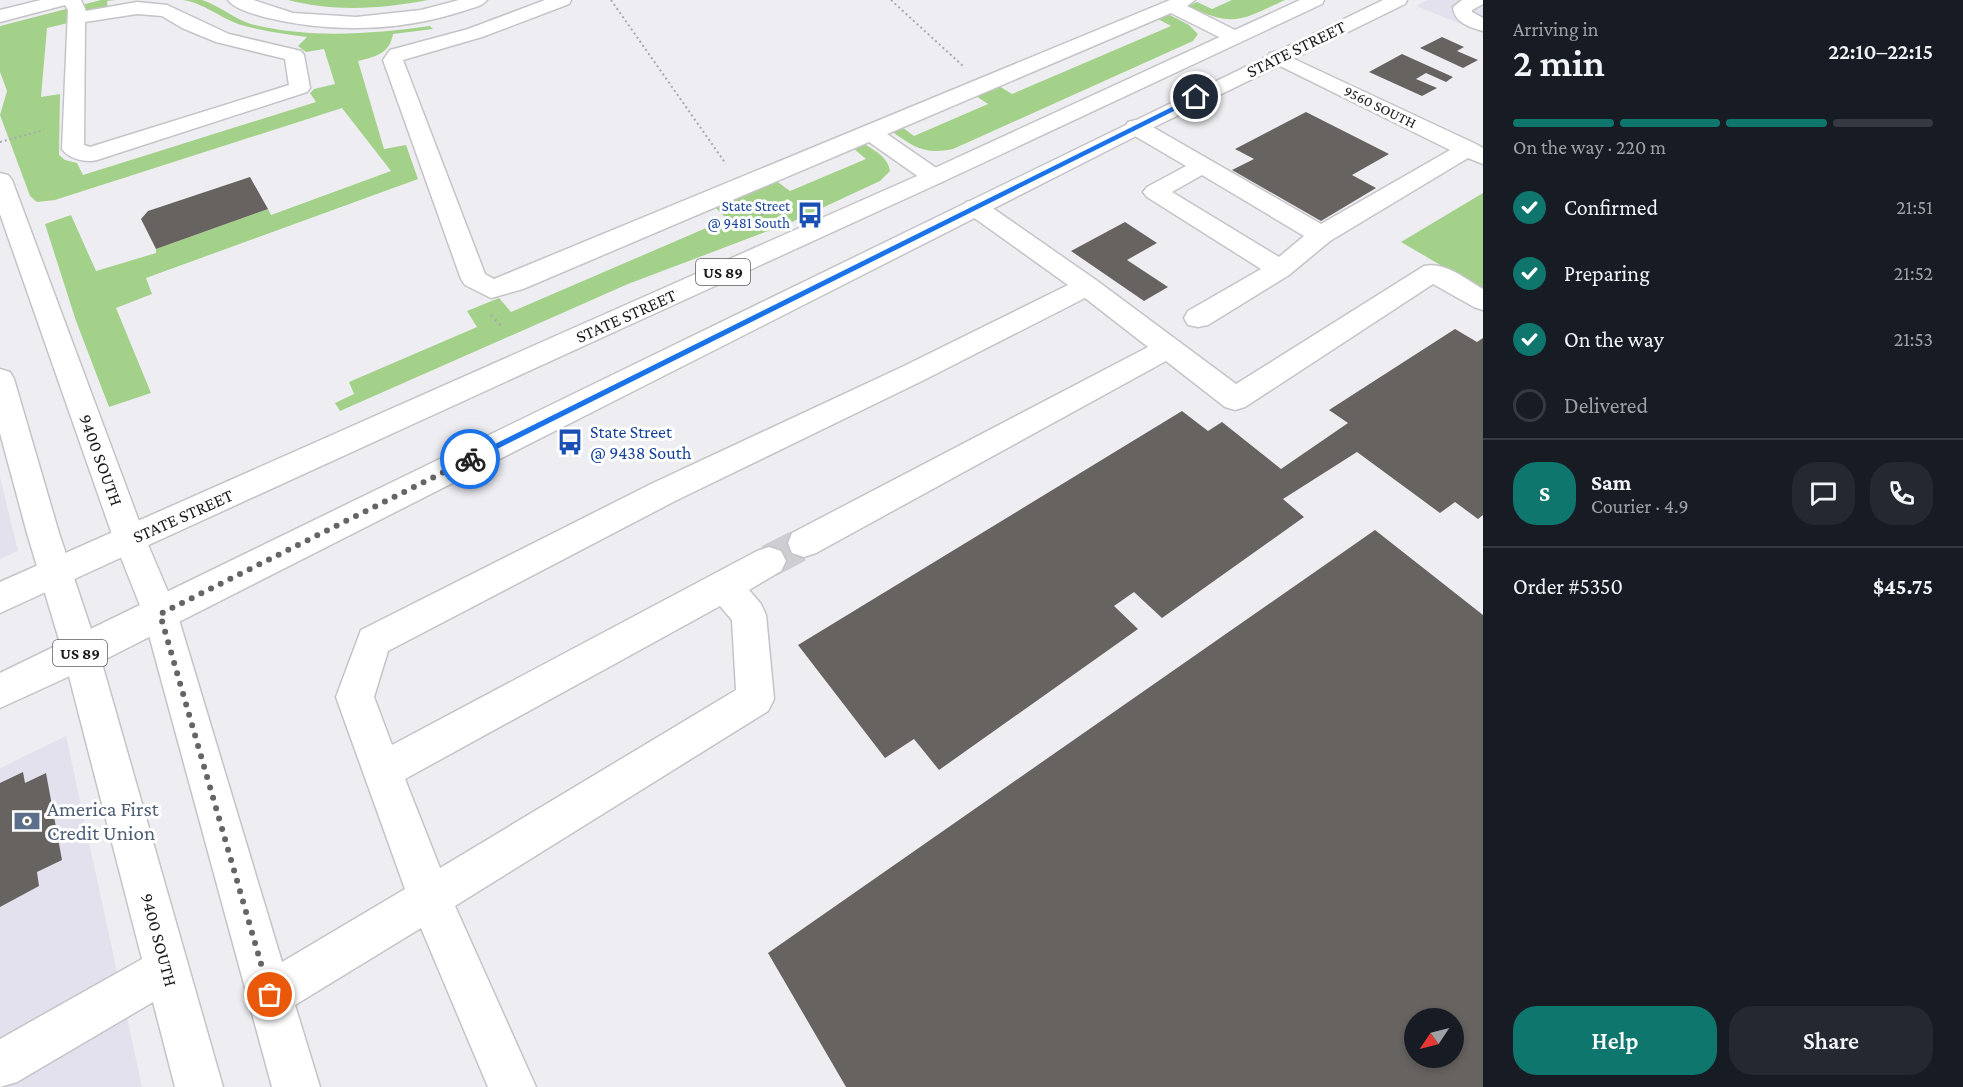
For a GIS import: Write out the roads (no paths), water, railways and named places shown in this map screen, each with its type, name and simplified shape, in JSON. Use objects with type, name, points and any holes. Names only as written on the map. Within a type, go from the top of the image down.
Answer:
[{"type":"main road","points":[[0,16],[63,0]]},
{"type":"main road","points":[[237,0],[277,15],[325,23],[373,21],[437,13],[478,0]]},
{"type":"main road","points":[[562,0],[519,18],[397,54],[393,60],[474,279],[491,289],[514,283],[872,134],[1178,3],[1234,37]]},
{"type":"main road","name":"STATE STREET","points":[[0,598],[934,177],[1315,0]]},
{"type":"main road","name":"STATE STREET","points":[[0,690],[81,653],[1277,57],[1398,0]]},
{"type":"main road","points":[[1477,0],[1462,7],[1463,15],[1483,25]]},
{"type":"main road","points":[[138,8],[167,11],[189,24],[237,42],[294,55],[300,88],[89,155],[74,149],[74,9],[138,8]]},
{"type":"main road","points":[[437,13],[453,38]]},
{"type":"main road","points":[[237,42],[277,15]]},
{"type":"main road","name":"9560 SOUTH","points":[[1277,57],[1476,153]]},
{"type":"main road","points":[[1136,127],[1321,235]]},
{"type":"main road","points":[[872,134],[934,177]]},
{"type":"main road","points":[[1198,318],[1280,269],[1321,235],[1476,153]]},
{"type":"main road","points":[[1202,166],[1155,192],[1280,269]]},
{"type":"main road","name":"9400 SOUTH","points":[[0,180],[130,540],[160,614],[296,1087]]},
{"type":"main road","points":[[975,207],[1087,286],[1235,399],[1433,272],[1483,301]]},
{"type":"main road","points":[[512,1087],[430,898],[355,697],[374,641],[664,492],[914,373],[1087,286]]},
{"type":"main road","points":[[804,543],[1168,348]]},
{"type":"main road","name":"9400 SOUTH","points":[[0,379],[55,573],[81,653],[199,1087]]},
{"type":"main road","points":[[382,771],[769,561]]},
{"type":"main road","points":[[270,995],[755,699],[749,615],[725,586]]},
{"type":"main road","points":[[0,1065],[167,969]]},
{"type":"tunnel","points":[[769,561],[804,543]]},
{"type":"place","name":"State Street @ 9481 South","points":[[810,215]]},
{"type":"place","name":"State Street @ 9438 South","points":[[570,442]]},
{"type":"place","name":"America First Credit Union","points":[[27,821]]}]
